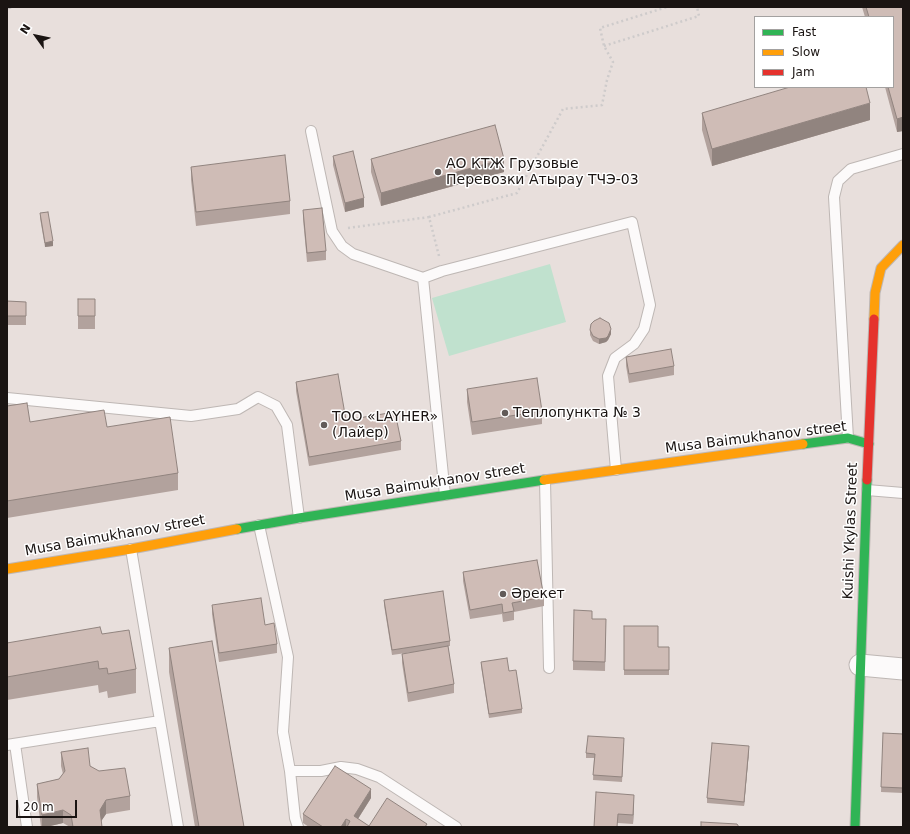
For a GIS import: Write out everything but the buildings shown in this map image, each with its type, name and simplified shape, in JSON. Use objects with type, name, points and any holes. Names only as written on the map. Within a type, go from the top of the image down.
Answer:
[{"type":"street","name":"Kuishi Ykylas Street","points":[[855,827],[875,293],[881,268],[903,245]]},
{"type":"street","name":"Musa Baimukhanov street","points":[[7,569],[131,549],[259,524],[545,480],[848,438],[869,444]]},
{"type":"street","points":[[860,665],[903,669]]},
{"type":"lane","points":[[311,131],[332,231],[342,246],[353,254],[423,278],[442,271],[632,222],[650,305],[644,329],[634,344],[616,358],[608,376],[616,470]]},
{"type":"lane","points":[[848,438],[834,197],[838,182],[851,169],[903,154]]},
{"type":"lane","points":[[423,278],[445,495]]},
{"type":"lane","points":[[7,398],[191,416],[238,409],[258,397],[276,406],[287,425],[299,518]]},
{"type":"lane","points":[[545,480],[549,668]]},
{"type":"lane","points":[[867,490],[903,493]]},
{"type":"lane","points":[[259,524],[288,657],[283,732],[290,771],[295,818],[298,827]]},
{"type":"lane","points":[[131,549],[178,827]]},
{"type":"lane","points":[[27,827],[11,744],[160,721]]},
{"type":"lane","points":[[290,771],[321,771],[341,767],[357,769],[379,776],[456,827]]},
{"type":"path","points":[[332,231],[429,217],[517,193],[563,109],[602,105],[607,80],[613,62],[604,46],[600,28],[667,7]]},
{"type":"path","points":[[604,46],[699,16],[697,7]]},
{"type":"path","points":[[429,217],[442,271]]},
{"type":"green space","points":[[550,264],[566,322],[449,356],[432,298]]},
{"type":"railway","points":[[7,8],[11,7]]},
{"type":"traffic: fast","points":[[803,444],[848,438],[869,444]]},
{"type":"traffic: fast","points":[[237,529],[544,480]]},
{"type":"traffic: fast","points":[[855,827],[867,480]]},
{"type":"traffic: slow","points":[[874,319],[875,293],[881,268],[903,245]]},
{"type":"traffic: slow","points":[[544,480],[803,444]]},
{"type":"traffic: slow","points":[[7,569],[131,549],[237,529]]},
{"type":"traffic: jam","points":[[867,480],[874,319]]},
{"type":"place","name":"АО КТЖ Грузовые Перевозки Атырау ТЧЭ-03","points":[[438,172]]},
{"type":"place","name":"Теплопункта № 3","points":[[505,413]]},
{"type":"place","name":"ТОО «LAYHER» (Лайер)","points":[[324,425]]},
{"type":"place","name":"Әрекет","points":[[503,594]]}]
